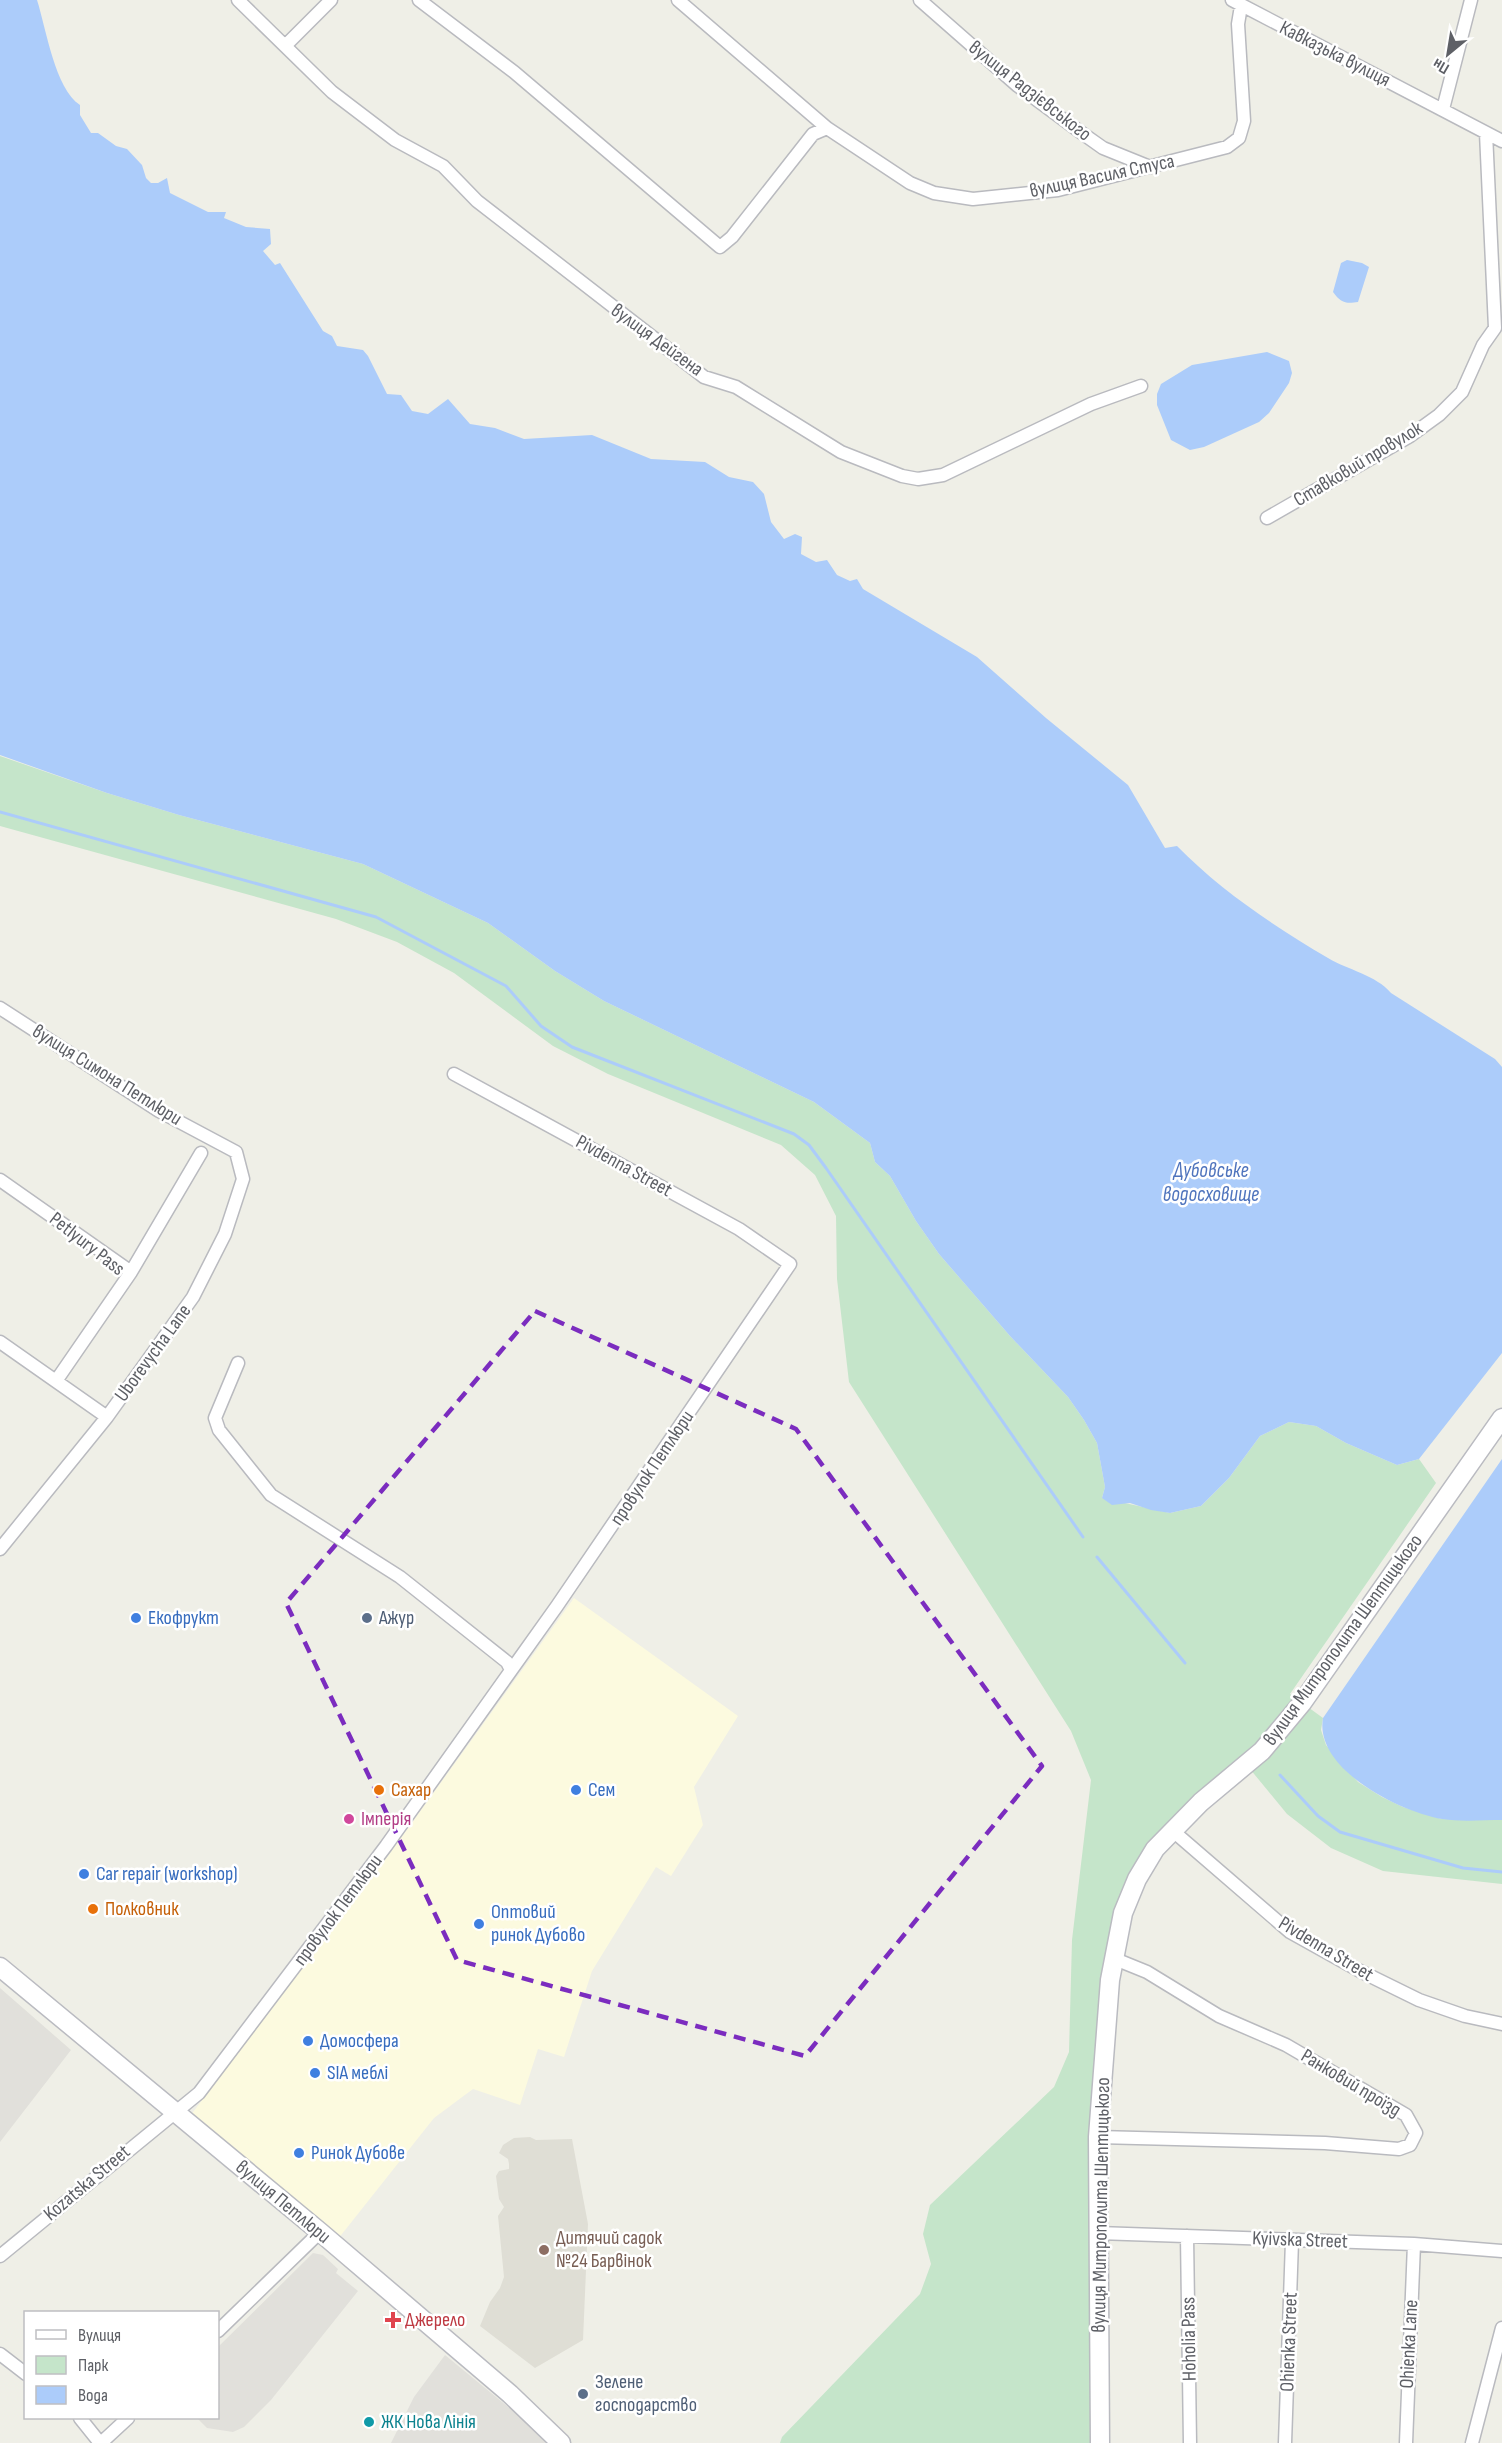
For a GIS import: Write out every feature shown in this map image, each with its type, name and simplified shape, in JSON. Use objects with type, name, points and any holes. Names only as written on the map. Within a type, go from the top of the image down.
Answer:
[{"type":"street","name":"вулиця Дейгена","points":[[238,0],[332,92],[395,140],[443,166],[477,201],[704,376],[736,387],[841,452],[902,476],[918,478],[943,475],[1091,404],[1141,386]]},
{"type":"street","points":[[285,46],[331,0]]},
{"type":"street","points":[[419,0],[514,72],[720,247],[732,237],[813,134],[827,128]]},
{"type":"street","name":"вулиця Василя Стуса","points":[[678,0],[827,128],[910,183],[934,193],[956,198],[981,198],[1058,190],[1227,147],[1239,138],[1244,121],[1237,3]]},
{"type":"street","name":"вулиця Радзієвського","points":[[920,0],[1018,86],[1079,131],[1103,147],[1150,167]]},
{"type":"street","points":[[1443,109],[1471,0]]},
{"type":"street","name":"Кавказька вулиця","points":[[1237,3],[1502,141]]},
{"type":"street","name":"Ставковий провулок","points":[[1267,518],[1410,436],[1439,415],[1462,392],[1483,345],[1498,329],[1486,133]]},
{"type":"street","name":"вулиця Симона Петлюри","points":[[0,1008],[159,1111],[215,1140]]},
{"type":"street","name":"Pivdenna Street","points":[[454,1074],[739,1229],[790,1264]]},
{"type":"street","name":"Uborevycha Lane","points":[[0,1549],[107,1417],[193,1297],[225,1234],[243,1179],[236,1152],[215,1140]]},
{"type":"street","points":[[131,1272],[201,1154]]},
{"type":"street","name":"Petlyury Pass","points":[[0,1180],[131,1272],[56,1381]]},
{"type":"street","name":"провулок Петлюри","points":[[174,2111],[199,2093],[381,1854],[557,1606],[790,1264]]},
{"type":"street","points":[[0,1342],[107,1417]]},
{"type":"street","points":[[238,1363],[215,1418],[219,1430],[271,1495],[400,1577],[507,1662],[511,1670]]},
{"type":"street","name":"вулиця Митрополита Шептицького","points":[[1100,2443],[1098,2137],[1110,1980],[1124,1912],[1137,1879],[1155,1850],[1201,1802],[1262,1751],[1302,1703],[1502,1418]]},
{"type":"street","name":"Pivdenna Street","points":[[1173,1831],[1290,1932],[1360,1971],[1419,2000],[1465,2016],[1502,2024]]},
{"type":"street","name":"Ранковий проїзд","points":[[1098,2137],[1325,2144],[1399,2149],[1410,2145],[1416,2133],[1406,2115],[1286,2045],[1219,2016],[1147,1972],[1115,1959]]},
{"type":"street","name":"вулиця Петлюри","points":[[0,1967],[320,2232],[510,2394],[561,2443]]},
{"type":"street","name":"Kozatska Street","points":[[0,2256],[174,2111]]},
{"type":"street","points":[[219,2330],[320,2232]]},
{"type":"street","name":"Kyivska Street","points":[[1098,2233],[1414,2244],[1502,2251]]},
{"type":"street","name":"Hoholia Pass","points":[[1187,2236],[1191,2443]]},
{"type":"street","name":"Ohienka Street","points":[[1285,2443],[1292,2241]]},
{"type":"street","name":"Ohienka Lane","points":[[1406,2443],[1414,2244]]},
{"type":"street","points":[[1472,2443],[1502,2328]]},
{"type":"street","points":[[0,2354],[24,2372]]},
{"type":"street","points":[[81,2419],[101,2443],[127,2419]]},
{"type":"highlighted area","points":[[535,1311],[796,1429],[1042,1766],[805,2056],[457,1960],[286,1603]]},
{"type":"shaded area","name":"Оптовий ринок Дубово","points":[[574,1598],[738,1716],[694,1787],[703,1825],[671,1876],[656,1867],[592,1971],[564,2057],[538,2049],[520,2105],[473,2089],[434,2118],[338,2239],[190,2116],[388,1856]]},
{"type":"shaded area","points":[[0,1988],[71,2050],[0,2142]]},
{"type":"shaded area","name":"Дитячий садок №24 Барвінок","points":[[530,2137],[536,2140],[572,2139],[588,2224],[583,2340],[535,2368],[480,2326],[504,2277],[498,2216],[504,2207],[499,2199],[496,2176],[499,2171],[509,2169],[509,2164],[508,2159],[499,2153],[503,2145],[514,2138]]},
{"type":"shaded area","points":[[313,2253],[323,2255],[338,2269],[336,2273],[358,2291],[271,2400],[244,2427],[233,2432],[207,2428],[198,2419],[219,2419],[219,2346]]},
{"type":"shaded area","points":[[445,2355],[529,2424],[546,2443],[391,2443],[414,2397]]},
{"type":"green space","points":[[0,756],[179,815],[363,864],[488,923],[555,971],[604,1001],[814,1102],[870,1143],[875,1162],[890,1176],[916,1221],[939,1254],[1010,1336],[1068,1397],[1097,1443],[1105,1487],[1102,1498],[1170,1513],[1201,1506],[1229,1478],[1260,1436],[1289,1422],[1316,1426],[1346,1443],[1397,1465],[1419,1459],[1436,1483],[1290,1694],[1323,1718],[1321,1730],[1326,1745],[1358,1782],[1382,1797],[1403,1807],[1442,1819],[1502,1820],[1502,1884],[1383,1871],[1331,1848],[1287,1814],[1250,1769],[1150,1846],[1103,1979],[1095,2443],[780,2443],[782,2437],[920,2294],[931,2264],[923,2234],[930,2205],[1054,2087],[1069,2052],[1072,1940],[1091,1780],[1071,1731],[849,1382],[837,1279],[836,1216],[815,1175],[781,1145],[608,1074],[553,1046],[454,973],[397,942],[336,919],[0,826]]},
{"type":"water","name":"Дубовське водосховище","points":[[0,0],[37,0],[58,72],[71,97],[80,105],[80,115],[91,133],[98,133],[116,146],[127,149],[142,165],[146,178],[151,183],[158,183],[167,178],[170,193],[208,212],[226,212],[224,218],[246,227],[270,229],[271,244],[263,251],[275,265],[280,263],[323,331],[332,336],[337,346],[363,350],[387,394],[401,395],[412,411],[428,414],[448,399],[470,424],[495,428],[524,439],[592,435],[651,459],[705,462],[729,477],[753,482],[764,494],[771,522],[784,539],[795,534],[802,537],[801,554],[816,562],[827,560],[837,575],[850,581],[857,579],[863,589],[977,657],[1046,718],[1128,785],[1165,848],[1177,846],[1211,878],[1268,921],[1328,958],[1370,977],[1391,993],[1495,1059],[1502,1067],[1502,1353],[1419,1459],[1397,1465],[1346,1443],[1316,1426],[1289,1422],[1260,1436],[1229,1478],[1201,1506],[1170,1513],[1130,1503],[1112,1505],[1102,1498],[1105,1487],[1097,1443],[1068,1397],[1010,1336],[939,1254],[916,1221],[890,1176],[875,1162],[870,1143],[814,1102],[604,1001],[555,971],[488,923],[363,864],[179,815],[107,793],[0,755]]},
{"type":"water","points":[[1347,260],[1369,267],[1358,302],[1344,302],[1333,292],[1341,263]]},
{"type":"water","points":[[1267,352],[1289,361],[1292,373],[1289,383],[1269,413],[1259,422],[1204,447],[1190,450],[1171,440],[1157,405],[1157,394],[1161,384],[1192,365]]},
{"type":"water","points":[[1502,1459],[1502,1820],[1442,1819],[1424,1815],[1384,1797],[1363,1785],[1346,1771],[1332,1754],[1324,1737],[1323,1718]]},
{"type":"waterway","points":[[0,812],[376,917],[506,986],[541,1026],[572,1047],[794,1134],[809,1145],[826,1168],[1083,1537]]},
{"type":"waterway","points":[[1097,1557],[1185,1663]]},
{"type":"waterway","points":[[1280,1775],[1318,1816],[1340,1832],[1463,1868],[1502,1872]]},
{"type":"place","name":"Екофрукт","points":[[136,1618]]},
{"type":"place","name":"Ажур","points":[[367,1618]]},
{"type":"place","name":"Сахар","points":[[379,1790]]},
{"type":"place","name":"Сем","points":[[576,1790]]},
{"type":"place","name":"Імперія","points":[[349,1819]]},
{"type":"place","name":"Car repair (workshop)","points":[[84,1874]]},
{"type":"place","name":"Полковник","points":[[93,1909]]},
{"type":"place","name":"Оптовий ринок Дубово","points":[[479,1924]]},
{"type":"place","name":"Домосфера","points":[[308,2041]]},
{"type":"place","name":"SIA меблі","points":[[315,2073]]},
{"type":"place","name":"Ринок Дубове","points":[[299,2153]]},
{"type":"place","name":"Дитячий садок №24 Барвінок","points":[[544,2250]]},
{"type":"place","name":"Джерело","points":[[393,2320]]},
{"type":"place","name":"Зелене господарство","points":[[583,2394]]},
{"type":"place","name":"ЖК Нова Лінія","points":[[369,2422]]}]
